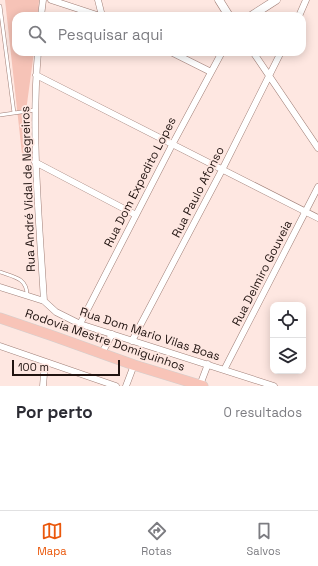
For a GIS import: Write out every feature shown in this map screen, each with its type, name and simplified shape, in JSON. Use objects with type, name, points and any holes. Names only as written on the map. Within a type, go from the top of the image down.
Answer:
[{"type":"main road","name":"Rodovia Mestre Domiguinhos","points":[[0,318],[201,386]]},
{"type":"street","points":[[42,12],[43,0]]},
{"type":"street","points":[[51,0],[88,12]]},
{"type":"street","points":[[98,0],[100,12]]},
{"type":"street","points":[[219,0],[226,12]]},
{"type":"street","points":[[257,12],[276,0]]},
{"type":"street","points":[[301,12],[306,0]]},
{"type":"street","name":"Rua André Vidal de Negreiros","points":[[38,56],[35,110],[35,162],[44,301]]},
{"type":"street","points":[[179,56],[211,72]]},
{"type":"street","name":"Rua Dom Expedito Lopes","points":[[80,324],[172,145],[220,56]]},
{"type":"street","points":[[256,56],[318,148]]},
{"type":"street","name":"Rua Paulo Afonso","points":[[132,341],[222,170],[279,56]]},
{"type":"street","points":[[36,75],[318,218]]},
{"type":"street","points":[[35,162],[136,215]]},
{"type":"street","name":"Rua Delmiro Gouveia","points":[[224,370],[318,187]]},
{"type":"street","name":"Rua Dom Mario Vilas Boas","points":[[0,287],[44,301],[56,312],[80,324],[274,386]]},
{"type":"street","points":[[102,353],[112,334]]},
{"type":"street","points":[[0,346],[116,386]]},
{"type":"street","points":[[43,386],[44,362]]},
{"type":"street","points":[[126,386],[134,364]]},
{"type":"street","points":[[201,386],[208,364]]},
{"type":"lane","points":[[0,6],[14,113]]},
{"type":"lane","points":[[0,115],[35,110]]},
{"type":"lane","points":[[0,272],[19,279],[24,283],[28,295]]},
{"type":"shaded area","points":[[5,0],[39,0],[38,12],[12,12],[12,56],[33,56],[26,111],[31,160],[22,154]]}]
